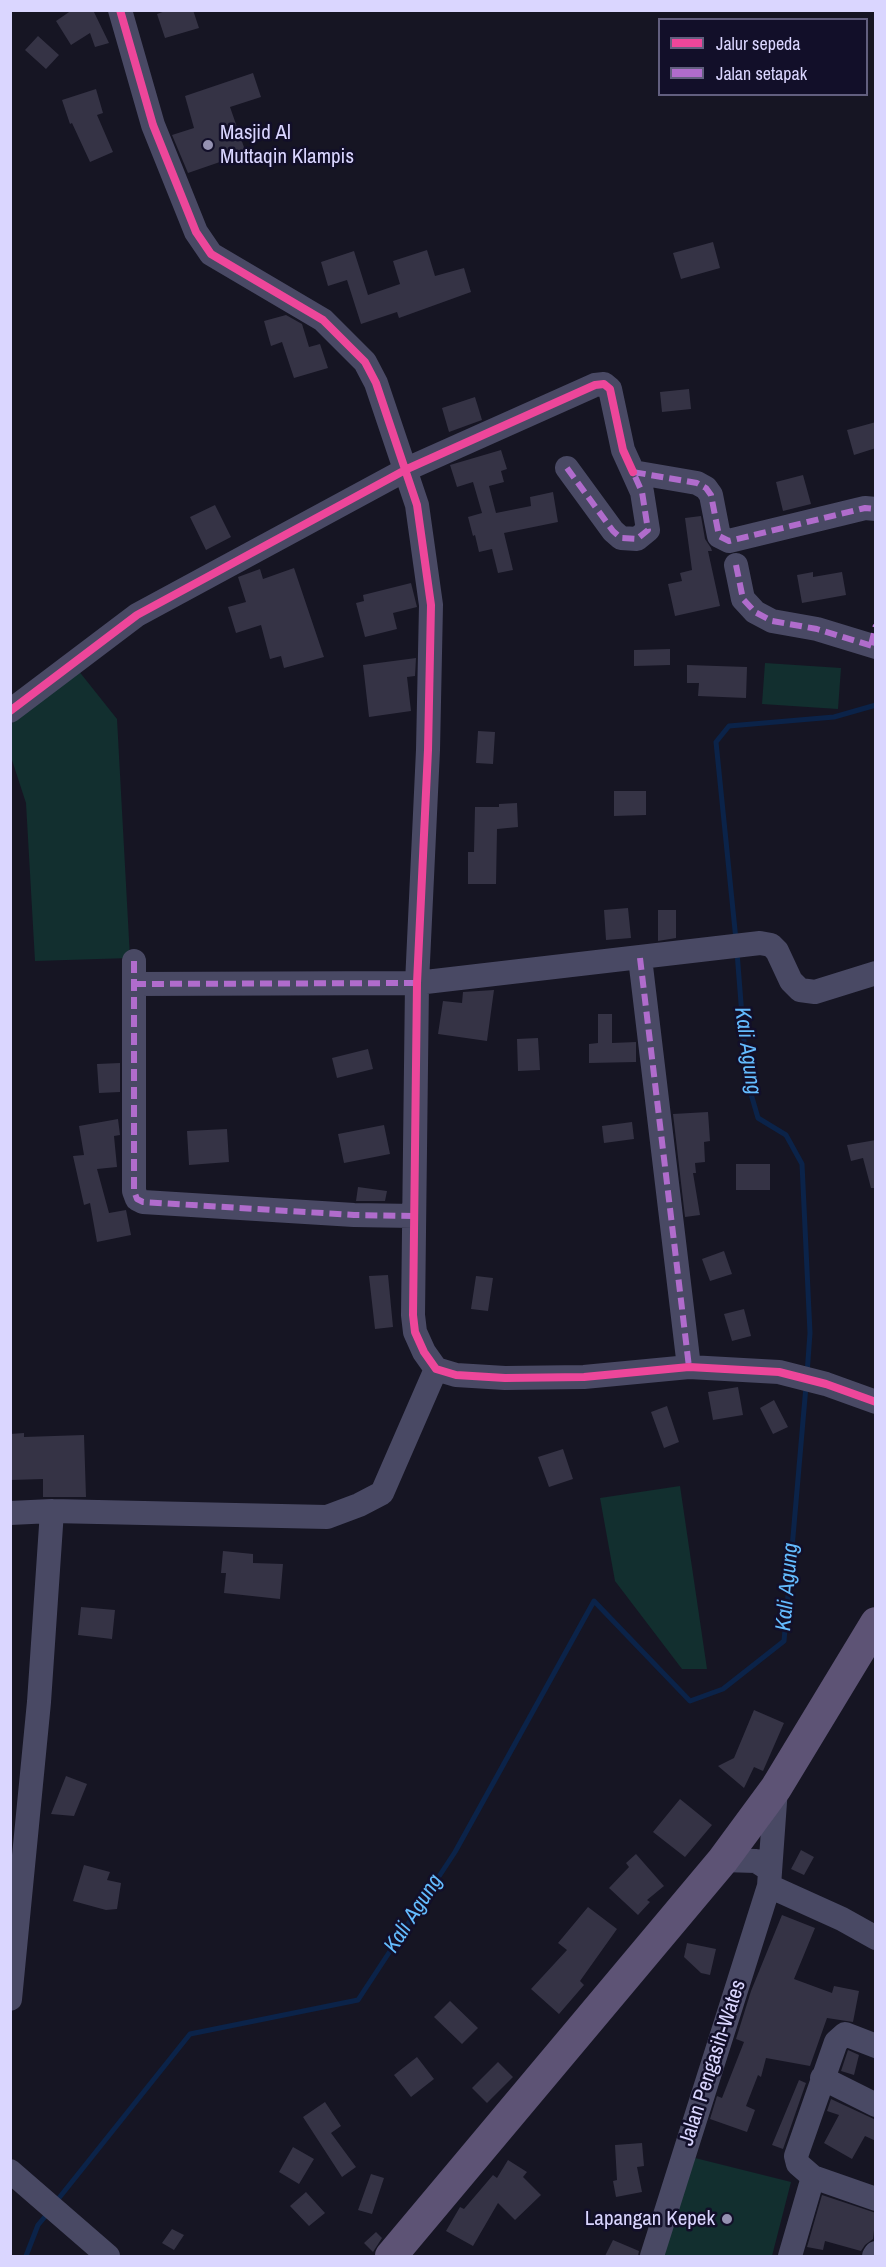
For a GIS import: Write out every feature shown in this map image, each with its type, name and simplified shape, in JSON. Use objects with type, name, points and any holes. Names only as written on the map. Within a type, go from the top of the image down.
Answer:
[{"type":"main road","points":[[391,2256],[723,1860],[776,1788],[876,1623]]},
{"type":"street","points":[[120,10],[153,125],[183,206],[196,232],[211,254],[323,320],[365,362],[376,383],[407,469],[422,533],[431,605],[428,750],[417,983],[414,1324],[424,1352],[436,1369],[456,1375],[505,1378],[584,1377],[689,1367],[744,1368],[806,1379],[876,1402]]},
{"type":"street","points":[[10,711],[137,615],[407,469],[595,385],[604,384],[610,389],[623,450],[642,492],[648,530],[637,538],[621,538],[613,531],[567,468]]},
{"type":"street","points":[[633,472],[696,483],[706,488],[711,495],[719,536],[729,541],[865,508],[876,509]]},
{"type":"street","points":[[736,565],[743,598],[755,612],[772,621],[874,639]]},
{"type":"street","points":[[414,1216],[354,1215],[137,1199],[134,1191],[134,972],[417,983],[760,943],[771,945],[777,951],[791,981],[801,990],[815,992],[876,973]]},
{"type":"street","points":[[640,958],[689,1367]]},
{"type":"street","points":[[10,1513],[52,1511],[327,1516],[359,1505],[382,1493],[436,1369]]},
{"type":"street","points":[[10,1999],[39,1702],[52,1511]]},
{"type":"street","name":"Jalan Pengasih-Wates","points":[[652,2256],[770,1878],[776,1788]]},
{"type":"street","points":[[723,1860],[756,1861],[770,1878],[876,1938]]},
{"type":"street","points":[[876,2046],[845,2034],[836,2042],[796,2157],[798,2164],[813,2177],[876,2199]]},
{"type":"street","points":[[822,2078],[876,2105]]},
{"type":"street","points":[[10,2171],[108,2256]]},
{"type":"street","points":[[790,2256],[813,2177]]},
{"type":"green space","points":[[765,663],[841,668],[838,709],[762,704]]},
{"type":"green space","points":[[78,670],[117,719],[130,958],[35,961],[26,803],[11,757],[10,725]]},
{"type":"green space","points":[[680,1486],[707,1669],[682,1669],[615,1581],[600,1498]]},
{"type":"green space","name":"Lapangan Kepek","points":[[691,2157],[791,2182],[772,2256],[659,2256]]},
{"type":"building","points":[[72,10],[93,10],[109,43],[95,47],[90,33],[71,45],[56,21]]},
{"type":"building","points":[[168,10],[193,10],[199,28],[165,38],[157,14]]},
{"type":"building","points":[[38,36],[59,55],[46,69],[25,50]]},
{"type":"building","points":[[253,73],[261,97],[230,107],[246,153],[188,173],[172,135],[194,128],[185,96]]},
{"type":"building","points":[[96,89],[103,113],[97,115],[113,152],[90,162],[72,123],[70,124],[62,100]]},
{"type":"building","points":[[713,242],[720,268],[681,279],[673,253]]},
{"type":"building","points":[[427,250],[435,276],[464,268],[471,292],[399,318],[397,312],[361,324],[347,280],[328,286],[321,262],[354,251],[368,295],[400,284],[393,261]]},
{"type":"building","points":[[286,315],[302,324],[309,347],[320,344],[328,368],[294,378],[282,342],[271,346],[264,321]]},
{"type":"building","points":[[689,389],[691,409],[662,412],[660,392]]},
{"type":"building","points":[[475,397],[482,420],[449,432],[442,408]]},
{"type":"building","points":[[876,422],[876,448],[854,455],[847,430]]},
{"type":"building","points":[[501,450],[507,469],[501,471],[504,482],[489,486],[496,513],[531,506],[530,497],[553,492],[558,522],[504,533],[513,570],[498,573],[492,549],[479,552],[475,535],[473,536],[468,517],[482,513],[473,482],[457,487],[450,465]]},
{"type":"building","points":[[803,475],[811,504],[783,511],[776,482]]},
{"type":"building","points":[[215,505],[231,537],[206,550],[190,517]]},
{"type":"building","points":[[701,516],[705,539],[712,551],[708,551],[720,606],[675,616],[668,584],[682,581],[680,573],[692,570],[685,518]]},
{"type":"building","points":[[294,568],[324,657],[284,668],[281,656],[270,659],[261,625],[236,633],[228,607],[246,602],[238,577],[260,569],[263,579]]},
{"type":"building","points":[[813,572],[813,577],[842,572],[846,595],[802,603],[797,575]]},
{"type":"building","points":[[411,583],[417,607],[393,613],[397,629],[365,637],[356,603],[364,601],[363,595]]},
{"type":"building","points":[[670,649],[670,665],[634,666],[634,650]]},
{"type":"building","points":[[416,658],[415,676],[407,677],[411,711],[369,717],[363,665]]},
{"type":"building","points":[[687,665],[747,667],[746,698],[698,696],[699,683],[687,683]]},
{"type":"building","points":[[478,731],[495,732],[493,764],[476,763]]},
{"type":"building","points":[[614,791],[646,791],[646,815],[614,816]]},
{"type":"building","points":[[517,803],[518,827],[497,829],[496,884],[468,884],[468,852],[474,852],[475,807],[499,807],[499,804]]},
{"type":"building","points":[[628,908],[631,938],[606,940],[604,910]]},
{"type":"building","points":[[658,910],[676,910],[676,938],[658,941]]},
{"type":"building","points":[[494,990],[487,1041],[438,1034],[443,1001],[462,1003],[463,992]]},
{"type":"building","points":[[598,1014],[612,1014],[612,1043],[636,1042],[636,1062],[589,1063],[589,1044],[598,1043]]},
{"type":"building","points":[[538,1038],[540,1070],[518,1071],[517,1039]]},
{"type":"building","points":[[368,1049],[373,1069],[337,1078],[332,1058]]},
{"type":"building","points":[[120,1063],[120,1092],[99,1093],[97,1064]]},
{"type":"building","points":[[708,1112],[710,1141],[704,1142],[705,1162],[695,1163],[696,1173],[693,1173],[700,1215],[685,1217],[673,1114]]},
{"type":"building","points":[[118,1119],[120,1135],[114,1136],[117,1167],[97,1169],[109,1213],[126,1210],[131,1235],[97,1242],[90,1203],[84,1205],[73,1156],[84,1155],[79,1126]]},
{"type":"building","points":[[632,1122],[634,1139],[604,1143],[602,1126]]},
{"type":"building","points":[[384,1125],[390,1154],[344,1163],[338,1134]]},
{"type":"building","points":[[227,1129],[229,1162],[189,1165],[187,1131]]},
{"type":"building","points":[[876,1140],[876,1188],[871,1188],[863,1158],[851,1161],[847,1145]]},
{"type":"building","points":[[736,1164],[770,1164],[770,1190],[736,1190]]},
{"type":"building","points":[[358,1187],[387,1191],[385,1201],[356,1201]]},
{"type":"building","points":[[724,1251],[732,1274],[710,1281],[702,1259]]},
{"type":"building","points":[[388,1275],[393,1327],[375,1329],[369,1276]]},
{"type":"building","points":[[476,1276],[493,1278],[488,1311],[471,1309]]},
{"type":"building","points":[[744,1309],[751,1336],[732,1341],[724,1314]]},
{"type":"building","points":[[738,1387],[743,1415],[713,1420],[708,1392]]},
{"type":"building","points":[[774,1400],[788,1427],[773,1434],[760,1408]]},
{"type":"building","points":[[667,1406],[679,1442],[664,1448],[651,1412]]},
{"type":"building","points":[[24,1433],[24,1437],[84,1435],[86,1497],[43,1497],[43,1479],[10,1480],[10,1434]]},
{"type":"building","points":[[563,1449],[573,1479],[549,1487],[538,1457]]},
{"type":"building","points":[[223,1551],[253,1554],[253,1563],[283,1564],[280,1599],[224,1593],[226,1573],[221,1573]]},
{"type":"building","points":[[81,1607],[115,1610],[112,1639],[78,1635]]},
{"type":"building","points":[[754,1710],[784,1723],[763,1771],[754,1767],[744,1788],[718,1766],[734,1758]]},
{"type":"building","points":[[66,1776],[87,1784],[74,1816],[51,1814]]},
{"type":"building","points":[[680,1799],[712,1825],[685,1857],[653,1832]]},
{"type":"building","points":[[801,1850],[814,1857],[804,1875],[791,1869]]},
{"type":"building","points":[[636,1854],[664,1886],[647,1900],[650,1902],[638,1915],[609,1888],[629,1867],[626,1863]]},
{"type":"building","points":[[84,1865],[110,1872],[107,1880],[121,1883],[117,1909],[106,1910],[73,1901]]},
{"type":"building","points":[[588,1907],[617,1929],[580,1981],[584,1985],[559,2014],[531,1989],[567,1950],[558,1943]]},
{"type":"building","points":[[782,1915],[815,1928],[794,1979],[832,1993],[834,1986],[859,1991],[853,2022],[827,2018],[810,2066],[766,2058],[761,2077],[758,2075],[746,2106],[755,2110],[747,2132],[710,2119],[717,2096],[722,2098],[744,2042],[736,2039],[751,1991]]},
{"type":"building","points":[[687,1943],[716,1949],[710,1975],[701,1973],[684,1957]]},
{"type":"building","points":[[450,2001],[478,2028],[462,2044],[434,2017]]},
{"type":"building","points":[[848,2050],[859,2055],[854,2075],[841,2071]]},
{"type":"building","points":[[417,2057],[434,2079],[411,2097],[394,2075]]},
{"type":"building","points":[[498,2062],[513,2077],[487,2103],[472,2088]]},
{"type":"building","points":[[799,2080],[806,2083],[783,2149],[772,2145]]},
{"type":"building","points":[[831,2099],[876,2120],[876,2141],[865,2136],[852,2159],[824,2143],[839,2115],[827,2111]]},
{"type":"building","points":[[325,2102],[341,2126],[331,2133],[356,2167],[342,2177],[303,2117]]},
{"type":"building","points":[[642,2143],[644,2166],[637,2167],[642,2192],[616,2197],[613,2181],[617,2180],[615,2145]]},
{"type":"building","points":[[293,2147],[314,2159],[299,2184],[279,2172]]},
{"type":"building","points":[[508,2160],[527,2172],[523,2177],[541,2195],[515,2220],[498,2203],[473,2246],[446,2231],[460,2207],[464,2209],[493,2175],[497,2178]]},
{"type":"building","points":[[371,2174],[384,2178],[372,2214],[358,2210]]},
{"type":"building","points":[[306,2192],[325,2213],[309,2226],[290,2206]]},
{"type":"building","points":[[822,2195],[876,2213],[873,2239],[861,2251],[825,2241],[823,2250],[807,2247]]},
{"type":"building","points":[[172,2229],[184,2235],[174,2250],[162,2243]]},
{"type":"building","points":[[376,2232],[382,2238],[373,2252],[364,2243]]},
{"type":"building","points":[[613,2240],[639,2251],[638,2256],[605,2256]]},
{"type":"waterway","name":"Kali Agung","points":[[736,940],[716,742],[729,726],[834,717],[876,705]]},
{"type":"waterway","name":"Kali Agung","points":[[737,952],[747,1080],[758,1118],[786,1135],[802,1164],[810,1333],[807,1374]]},
{"type":"waterway","name":"Kali Agung","points":[[55,2203],[190,2034],[358,2000],[455,1852],[594,1601],[690,1701],[723,1689],[784,1641],[806,1386]]},
{"type":"waterway","name":"Kali Agung","points":[[26,2256],[38,2225],[48,2213]]},
{"type":"marked path","points":[[567,468],[613,531],[621,538],[637,539],[648,530],[642,492],[633,472],[697,483],[706,488],[711,495],[719,536],[729,541],[865,508],[876,509]]},
{"type":"marked path","points":[[736,565],[743,599],[755,612],[772,621],[817,629],[876,647]]},
{"type":"marked path","points":[[871,645],[876,625]]},
{"type":"marked path","points":[[640,958],[689,1367]]},
{"type":"marked path","points":[[134,961],[134,1191],[137,1199],[143,1202],[354,1215],[414,1216]]},
{"type":"marked path","points":[[134,984],[417,983]]},
{"type":"cycle path","points":[[120,10],[153,125],[196,232],[211,254],[323,320],[365,362],[376,383],[417,505],[431,605],[428,750],[417,983],[413,1315],[415,1332],[424,1352],[436,1369],[456,1375],[505,1378],[584,1377],[689,1367],[779,1372],[826,1384],[876,1402]]},
{"type":"cycle path","points":[[10,711],[137,615],[407,469],[595,385],[604,384],[610,389],[623,450],[633,472]]},
{"type":"place","name":"Masjid Al Muttaqin Klampis","points":[[208,145]]},
{"type":"place","name":"Lapangan Kepek","points":[[727,2219]]}]
